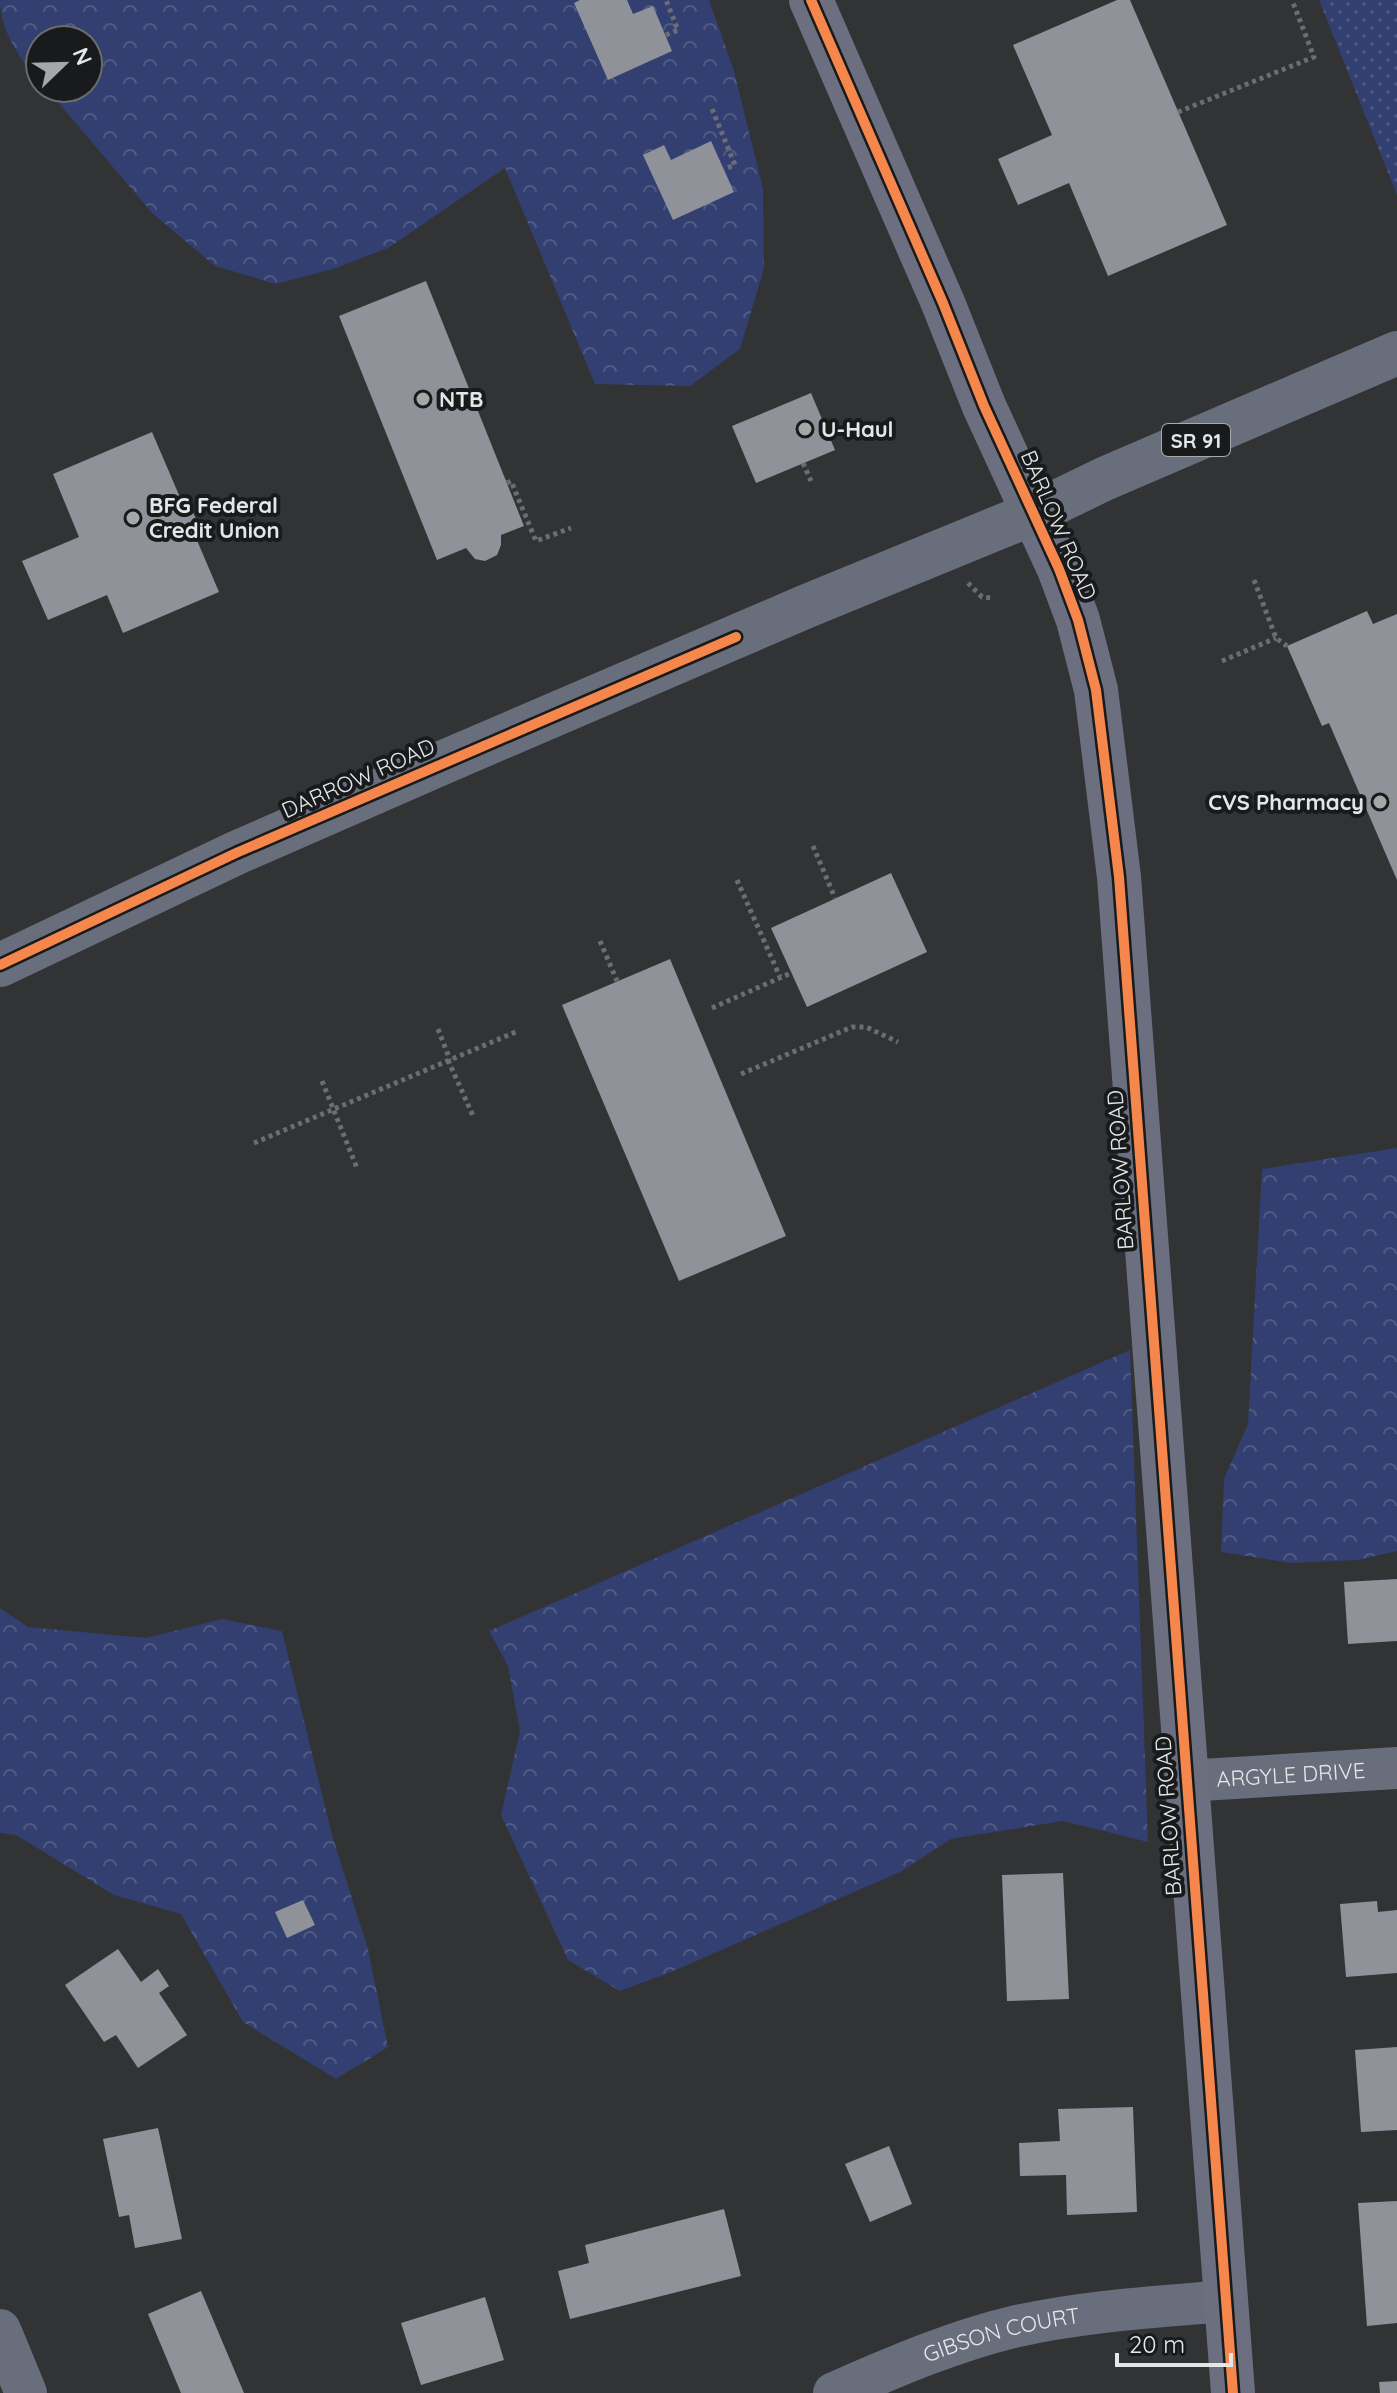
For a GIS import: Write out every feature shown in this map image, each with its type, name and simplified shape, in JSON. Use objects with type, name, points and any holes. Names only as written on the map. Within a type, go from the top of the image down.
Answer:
[{"type":"main road","name":"DARROW ROAD","points":[[0,965],[236,853],[430,768],[807,606],[1034,513],[1104,479],[1397,353]]},
{"type":"street","name":"BARLOW ROAD","points":[[811,0],[943,303],[984,406],[1034,513],[1078,620],[1096,690],[1117,861],[1233,2393]]},
{"type":"street","name":"ARGYLE DRIVE","points":[[1185,1781],[1397,1768]]},
{"type":"street","name":"GIBSON COURT","points":[[834,2393],[896,2366],[1011,2328],[1053,2319],[1226,2301]]},
{"type":"street","points":[[0,2330],[26,2393]]},
{"type":"path","points":[[666,0],[678,30],[666,35]]},
{"type":"path","points":[[1178,112],[1314,57],[1292,0]]},
{"type":"path","points":[[712,109],[735,165],[724,169]]},
{"type":"path","points":[[803,463],[811,481]]},
{"type":"path","points":[[507,483],[511,481],[536,541],[571,528]]},
{"type":"path","points":[[1254,580],[1276,638],[1287,646]]},
{"type":"path","points":[[968,583],[982,597],[993,598]]},
{"type":"path","points":[[1222,661],[1276,638]]},
{"type":"path","points":[[813,846],[835,898]]},
{"type":"path","points":[[737,880],[780,977]]},
{"type":"path","points":[[600,941],[617,981]]},
{"type":"path","points":[[712,1008],[791,973]]},
{"type":"path","points":[[741,1074],[852,1027],[866,1027],[898,1042]]},
{"type":"path","points":[[438,1029],[474,1118]]},
{"type":"path","points":[[254,1143],[518,1031]]},
{"type":"path","points":[[322,1081],[357,1168]]},
{"type":"green space","points":[[0,0],[709,0],[734,71],[763,189],[764,268],[740,349],[690,386],[595,384],[505,168],[388,248],[336,268],[276,284],[215,266],[152,213],[60,104],[104,104],[104,24],[24,24],[24,62],[7,34]]},
{"type":"green space","points":[[1319,0],[1397,0],[1397,195]]},
{"type":"green space","points":[[1397,1148],[1397,1551],[1358,1560],[1291,1563],[1221,1552],[1224,1479],[1248,1424],[1262,1169]]},
{"type":"green space","points":[[1130,1350],[1148,1842],[1063,1821],[951,1839],[900,1872],[671,1972],[620,1991],[568,1960],[501,1815],[520,1731],[508,1666],[489,1631]]},
{"type":"green space","points":[[0,1608],[28,1627],[146,1638],[222,1619],[282,1631],[332,1835],[368,1949],[388,2047],[336,2079],[243,2022],[181,1914],[114,1895],[16,1835],[0,1833]]},
{"type":"building","points":[[580,0],[627,0],[633,14],[653,6],[672,51],[608,80],[574,3]]},
{"type":"building","points":[[1117,0],[1130,0],[1227,225],[1108,276],[1069,183],[1018,205],[998,159],[1052,135],[1013,45]]},
{"type":"building","points":[[711,141],[734,192],[673,220],[643,155],[664,145],[671,160]]},
{"type":"building","name":"NTB","points":[[426,281],[524,526],[501,535],[497,555],[485,561],[475,559],[466,548],[437,560],[339,316]]},
{"type":"building","points":[[811,393],[835,450],[756,483],[732,426]]},
{"type":"building","name":"BFG Federal Credit Union","points":[[152,432],[182,502],[187,499],[203,535],[196,538],[219,592],[123,633],[107,595],[48,620],[22,561],[79,537],[53,474]]},
{"type":"building","name":"CVS Pharmacy","points":[[1367,611],[1373,624],[1397,614],[1397,880],[1329,723],[1322,726],[1287,646]]},
{"type":"building","points":[[891,873],[927,952],[807,1007],[771,928]]},
{"type":"building","points":[[670,959],[786,1236],[679,1281],[562,1005]]},
{"type":"building","points":[[1397,1579],[1397,1641],[1348,1644],[1344,1582]]},
{"type":"building","points":[[1063,1873],[1069,1999],[1007,2001],[1002,1875]]},
{"type":"building","points":[[303,1900],[315,1925],[287,1938],[275,1912]]},
{"type":"building","points":[[1377,1901],[1378,1912],[1397,1910],[1397,1973],[1346,1977],[1340,1904]]},
{"type":"building","points":[[118,1949],[141,1982],[158,1969],[169,1986],[159,1993],[187,2035],[138,2068],[116,2035],[104,2042],[65,1985]]},
{"type":"building","points":[[1397,2047],[1397,2130],[1361,2132],[1355,2050]]},
{"type":"building","points":[[1133,2107],[1137,2212],[1067,2215],[1066,2175],[1020,2176],[1019,2143],[1060,2141],[1058,2109]]},
{"type":"building","points":[[158,2128],[182,2239],[135,2248],[129,2215],[119,2217],[103,2139]]},
{"type":"building","points":[[889,2146],[912,2204],[870,2222],[845,2164]]},
{"type":"building","points":[[1397,2201],[1397,2323],[1367,2326],[1358,2203]]},
{"type":"building","points":[[724,2209],[741,2276],[570,2319],[558,2271],[589,2263],[585,2245]]},
{"type":"building","points":[[201,2291],[244,2393],[181,2393],[148,2314]]},
{"type":"building","points":[[485,2297],[504,2360],[421,2385],[401,2323]]},
{"type":"building","points":[[1397,2381],[1397,2393],[1380,2393],[1379,2382]]},
{"type":"cycle path","points":[[811,0],[943,303],[984,406],[1059,569],[1078,620],[1096,690],[1119,877],[1233,2393]]},
{"type":"cycle path","points":[[0,965],[236,853],[736,637]]},
{"type":"place","name":"NTB","points":[[423,399]]},
{"type":"place","name":"U-Haul","points":[[805,429]]},
{"type":"place","name":"BFG Federal Credit Union","points":[[133,518]]},
{"type":"place","name":"CVS Pharmacy","points":[[1380,802]]}]
